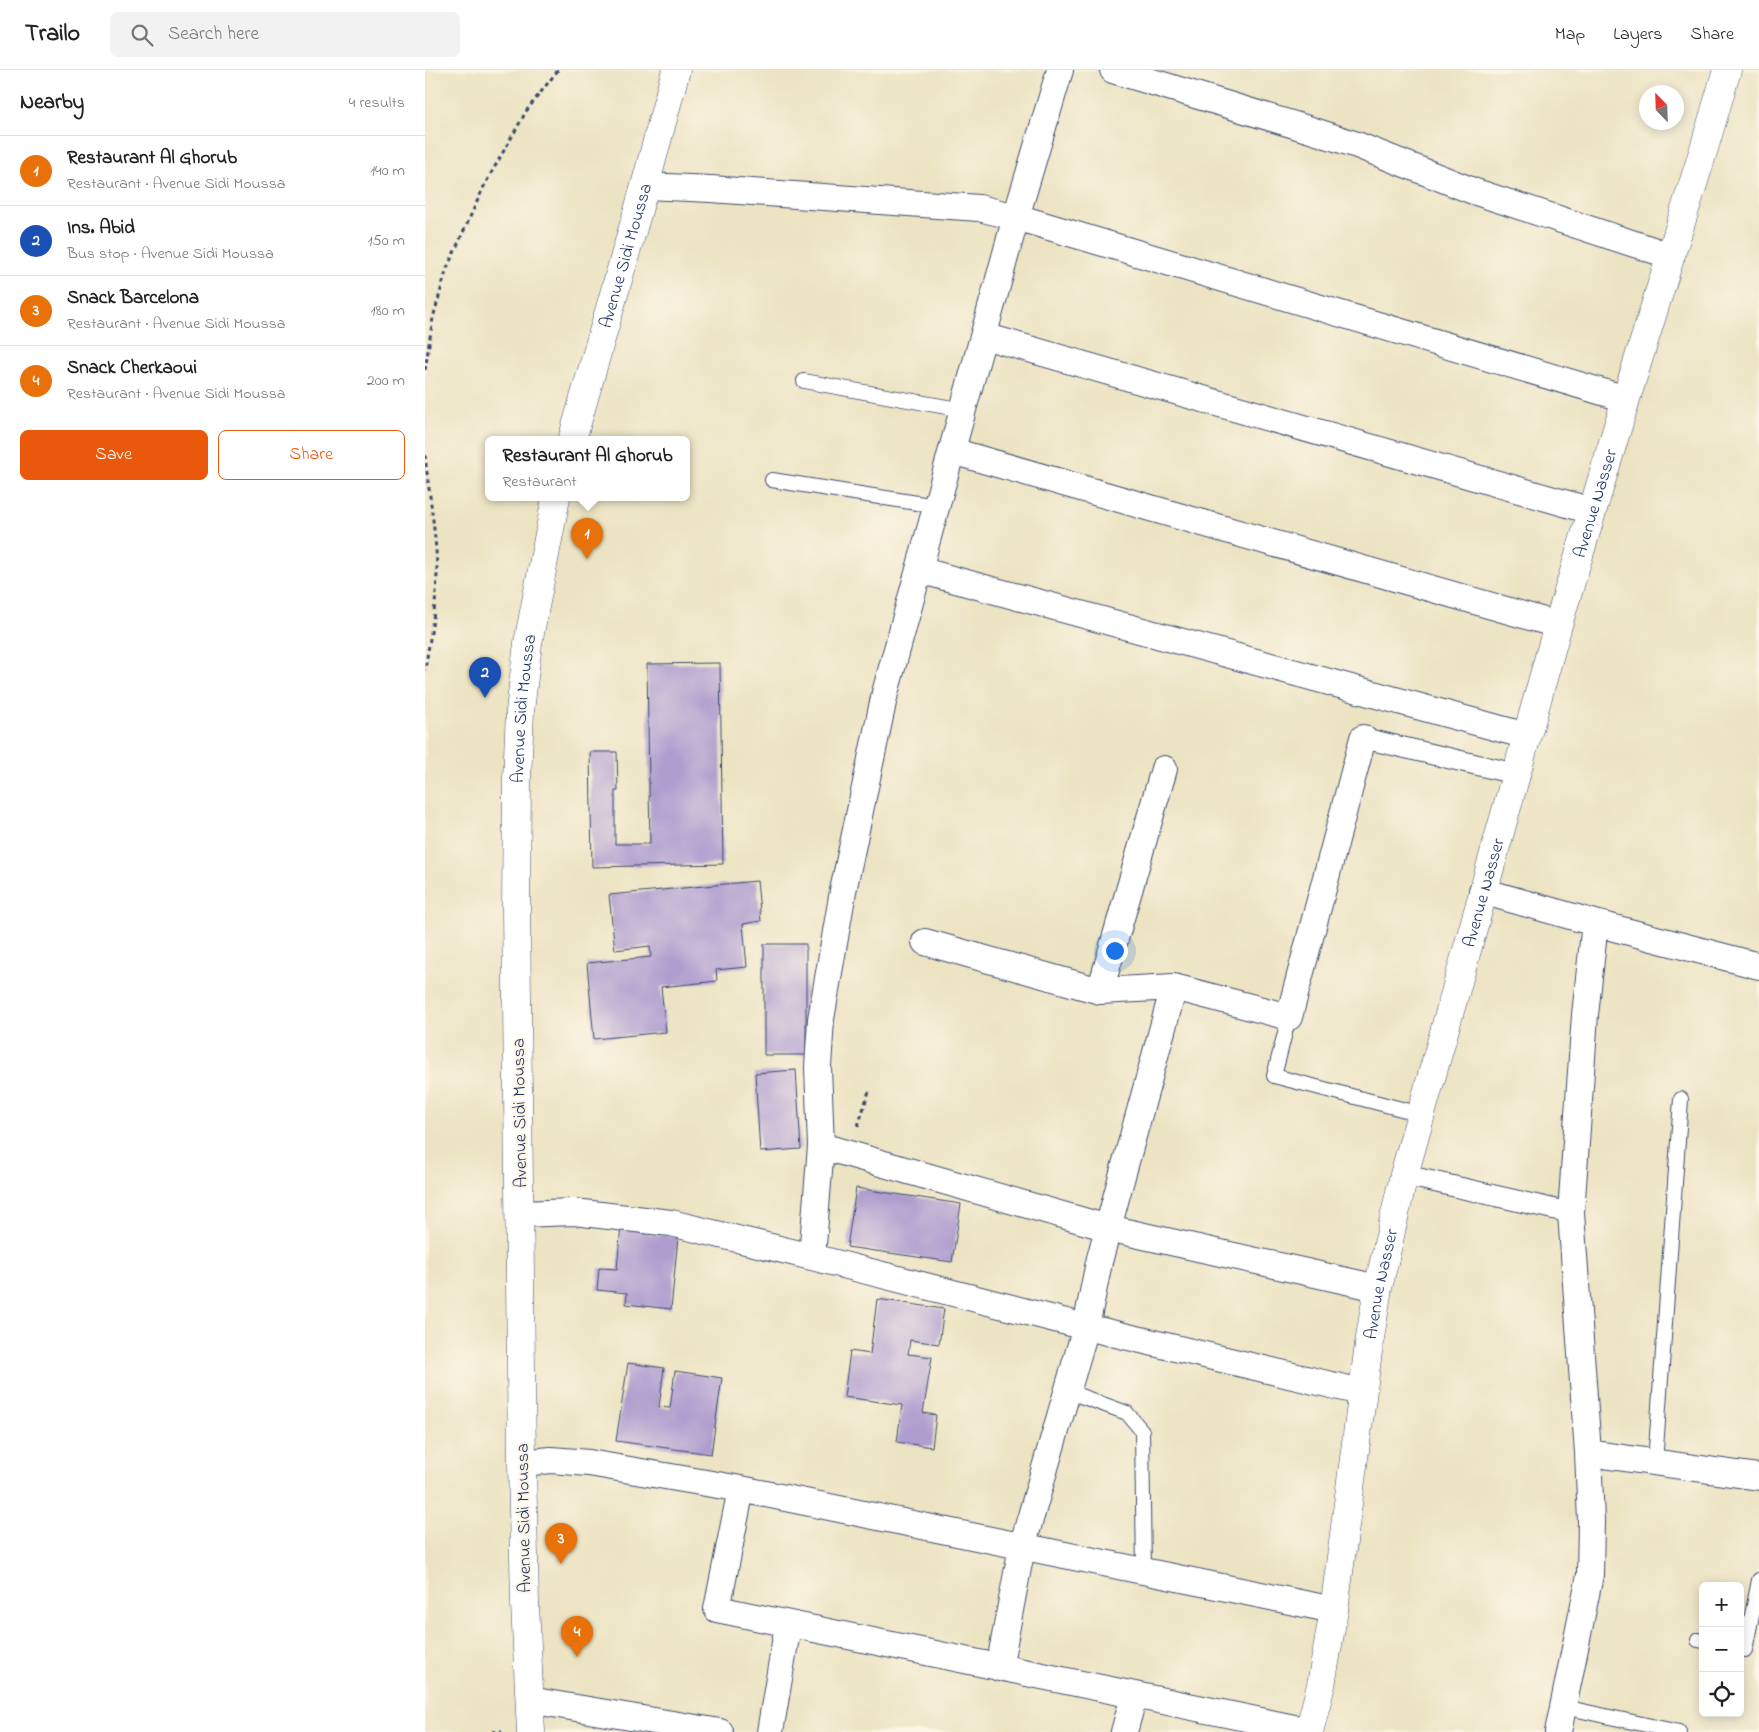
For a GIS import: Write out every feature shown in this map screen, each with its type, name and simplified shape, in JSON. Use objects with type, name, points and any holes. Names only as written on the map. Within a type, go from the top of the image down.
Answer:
[{"type":"street","name":"Avenue Sidi Moussa","points":[[573,436],[645,186],[676,70]]},
{"type":"street","points":[[812,1257],[821,1146],[818,1067],[821,1018],[843,890],[885,693],[1016,217],[1060,70]]},
{"type":"street","points":[[1113,70],[1357,145],[1473,191],[1671,256]]},
{"type":"street","name":"Avenue Nasser","points":[[1309,1732],[1321,1685],[1335,1610],[1361,1392],[1378,1288],[1404,1175],[1558,625],[1625,399],[1671,256],[1727,70]]},
{"type":"street","points":[[645,186],[979,208],[1016,217],[1625,399]]},
{"type":"street","points":[[984,336],[1592,511]]},
{"type":"street","points":[[951,451],[1558,625]]},
{"type":"street","name":"Avenue Sidi Moussa","points":[[531,1732],[525,1604],[522,1463],[516,908],[517,779],[520,721],[528,643],[555,501]]},
{"type":"street","points":[[919,570],[1527,736]]},
{"type":"street","points":[[925,942],[1100,990],[1174,987],[1289,1017],[1363,738],[1516,774]]},
{"type":"street","points":[[1100,990],[1164,769]]},
{"type":"street","points":[[1482,891],[1759,966]]},
{"type":"street","points":[[1557,1732],[1564,1707],[1590,1575],[1591,1521],[1588,1453],[1571,1213],[1585,1015],[1595,923]]},
{"type":"street","points":[[999,1668],[1021,1547],[1085,1326],[1099,1262],[1174,987]]},
{"type":"street","points":[[821,1146],[1108,1228],[1378,1288]]},
{"type":"street","points":[[1404,1175],[1571,1213]]},
{"type":"street","points":[[520,1214],[574,1212],[671,1223],[1085,1326],[1361,1392]]},
{"type":"street","points":[[1588,1453],[1759,1477]]},
{"type":"street","points":[[522,1463],[551,1460],[589,1463],[741,1489],[1335,1610]]},
{"type":"street","points":[[741,1489],[717,1609],[1309,1732]]},
{"type":"street","points":[[770,1732],[788,1625]]},
{"type":"street","points":[[1124,1732],[1133,1696]]},
{"type":"street","points":[[529,1700],[719,1732]]},
{"type":"lane","points":[[804,381],[963,410]]},
{"type":"lane","points":[[772,480],[936,506]]},
{"type":"lane","points":[[1289,1017],[1274,1076],[1421,1114]]},
{"type":"lane","points":[[1655,1463],[1681,1100]]},
{"type":"lane","points":[[1067,1391],[1127,1413],[1141,1431],[1145,1572]]},
{"type":"lane","points":[[1744,1642],[1759,1580]]},
{"type":"lane","points":[[1744,1650],[1759,1653]]},
{"type":"lane","points":[[1564,1707],[1679,1732]]},
{"type":"path","points":[[425,370],[433,318],[447,268],[485,184],[527,110],[558,70]]},
{"type":"path","points":[[425,455],[435,529],[437,572],[432,628],[425,670]]},
{"type":"path","points":[[851,1154],[869,1091]]},
{"type":"building","points":[[720,663],[723,864],[592,867],[590,752],[617,752],[618,791],[615,791],[615,844],[650,844],[647,664]]},
{"type":"building","points":[[757,881],[761,921],[743,924],[747,967],[716,970],[717,981],[661,987],[666,1032],[594,1039],[587,963],[651,957],[650,946],[615,950],[609,895]]},
{"type":"building","points":[[764,944],[806,944],[806,1055],[764,1055]]},
{"type":"building","points":[[796,1070],[801,1149],[760,1152],[755,1073]]},
{"type":"building","points":[[856,1188],[961,1204],[952,1262],[847,1247]]},
{"type":"building","points":[[621,1225],[650,1228],[649,1234],[678,1237],[671,1309],[626,1304],[627,1293],[597,1290],[599,1268],[617,1269]]},
{"type":"building","points":[[877,1299],[944,1309],[939,1344],[910,1340],[908,1354],[932,1357],[923,1413],[936,1415],[932,1447],[897,1442],[902,1405],[844,1397],[850,1351],[870,1354]]},
{"type":"building","points":[[628,1363],[664,1368],[659,1407],[670,1408],[675,1371],[722,1378],[711,1454],[616,1441]]},
{"type":"place","name":"Restaurant Al Ghorub","points":[[587,559]]},
{"type":"place","name":"Ins. Abid","points":[[485,698]]},
{"type":"place","name":"Snack Barcelona","points":[[561,1564]]},
{"type":"place","name":"Snack Cherkaoui","points":[[577,1657]]}]
